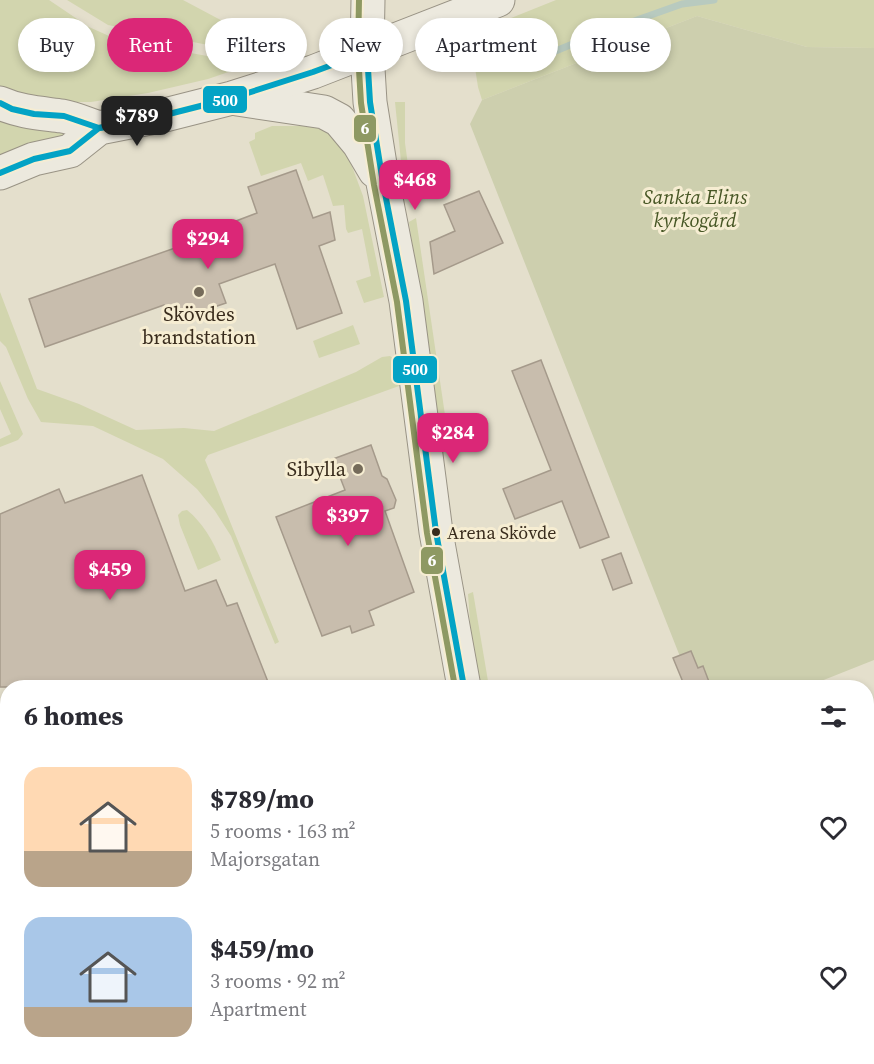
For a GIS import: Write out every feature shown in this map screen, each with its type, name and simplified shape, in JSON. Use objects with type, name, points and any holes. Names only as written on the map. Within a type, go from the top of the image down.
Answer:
[{"type":"main road","points":[[368,0],[368,18]]},
{"type":"main road","points":[[403,38],[498,0]]},
{"type":"main road","points":[[0,173],[34,159],[70,151],[99,128],[165,115],[232,98],[319,70]]},
{"type":"main road","points":[[368,72],[370,102],[383,183],[406,301],[436,532],[463,680]]},
{"type":"main road","points":[[232,98],[324,112],[339,120],[359,144],[383,183]]},
{"type":"main road","points":[[0,103],[12,109],[34,114],[64,116],[99,128]]},
{"type":"green space","points":[[0,0],[49,0],[76,18],[18,18],[18,72],[95,72],[95,30],[107,35],[107,72],[193,72],[193,53],[205,56],[205,72],[229,72],[148,93],[91,102],[51,102],[0,87]]},
{"type":"green space","points":[[67,0],[183,0],[217,18],[205,18],[205,44],[193,42],[193,18],[107,18],[107,24]]},
{"type":"green space","points":[[556,0],[874,0],[874,48],[807,47],[697,16],[671,26],[671,18],[570,18],[570,66],[558,70],[558,18],[511,18]]},
{"type":"green space","name":"Sankta Elins kyrkogård","points":[[697,16],[807,47],[874,48],[874,660],[824,680],[689,680],[470,124],[482,100],[570,66],[570,72],[671,72],[671,26]]},
{"type":"green space","points":[[476,72],[554,72],[482,100]]},
{"type":"green space","points":[[395,102],[405,102],[405,143],[412,194],[404,191]]},
{"type":"green space","points":[[0,117],[63,128],[67,137],[0,162]]},
{"type":"green space","points":[[272,126],[308,126],[322,129],[333,136],[344,148],[363,196],[384,297],[364,303],[356,281],[371,276],[362,229],[348,233],[344,205],[333,206],[323,175],[308,181],[301,163],[261,176],[249,142],[255,139],[255,133]]},
{"type":"green space","points":[[416,218],[450,449],[442,443],[439,436],[409,222]]},
{"type":"green space","points":[[0,292],[37,389],[79,404],[136,430],[184,428],[214,431],[356,372],[382,357],[390,356],[394,359],[399,386],[208,455],[205,460],[279,642],[275,644],[231,536],[197,489],[163,459],[93,426],[41,422],[28,399],[6,347],[0,341]]},
{"type":"green space","points":[[353,325],[360,344],[319,358],[313,341]]},
{"type":"green space","points":[[0,381],[23,434],[18,440],[0,447],[0,439],[11,434],[0,409]]},
{"type":"green space","points":[[187,510],[207,533],[221,560],[198,570],[178,515]]},
{"type":"green space","points":[[473,592],[488,680],[479,680],[472,650],[468,594]]},
{"type":"building","points":[[296,170],[313,218],[330,212],[335,240],[319,246],[342,313],[297,329],[275,264],[219,284],[226,303],[170,322],[164,305],[45,347],[29,299],[238,226],[236,221],[257,213],[248,187]]},
{"type":"building","points":[[479,191],[503,243],[434,274],[430,242],[455,231],[444,205]]},
{"type":"building","points":[[541,360],[609,537],[580,548],[562,501],[515,519],[503,489],[551,470],[512,371]]},
{"type":"building","points":[[371,445],[382,476],[387,479],[396,500],[394,508],[385,511],[414,592],[369,611],[374,625],[352,633],[350,626],[322,636],[276,517],[345,490],[333,459]]},
{"type":"building","points":[[142,475],[185,591],[216,580],[227,606],[237,603],[267,680],[0,680],[0,514],[59,489],[65,503]]},
{"type":"building","points":[[621,553],[632,583],[613,590],[602,560]]},
{"type":"building","points":[[691,651],[698,668],[703,666],[708,680],[682,680],[673,658]]},
{"type":"waterway","points":[[558,50],[682,4],[714,0]]},
{"type":"transit line","name":"6","points":[[359,0],[358,53],[361,103],[374,185],[397,302],[427,533],[454,680]]},
{"type":"transit line","name":"500","points":[[0,173],[34,159],[70,151],[99,128],[165,115],[232,98],[319,70]]},
{"type":"transit line","name":"500","points":[[368,72],[370,102],[383,183],[406,301],[436,532],[463,680]]},
{"type":"transit line","name":"500","points":[[0,103],[12,109],[34,114],[64,116],[99,128],[117,125]]},
{"type":"place","name":"Skövdes brandstation","points":[[199,292]]},
{"type":"place","name":"Sibylla","points":[[358,469]]},
{"type":"place","name":"Arena Skövde","points":[[436,532]]}]
